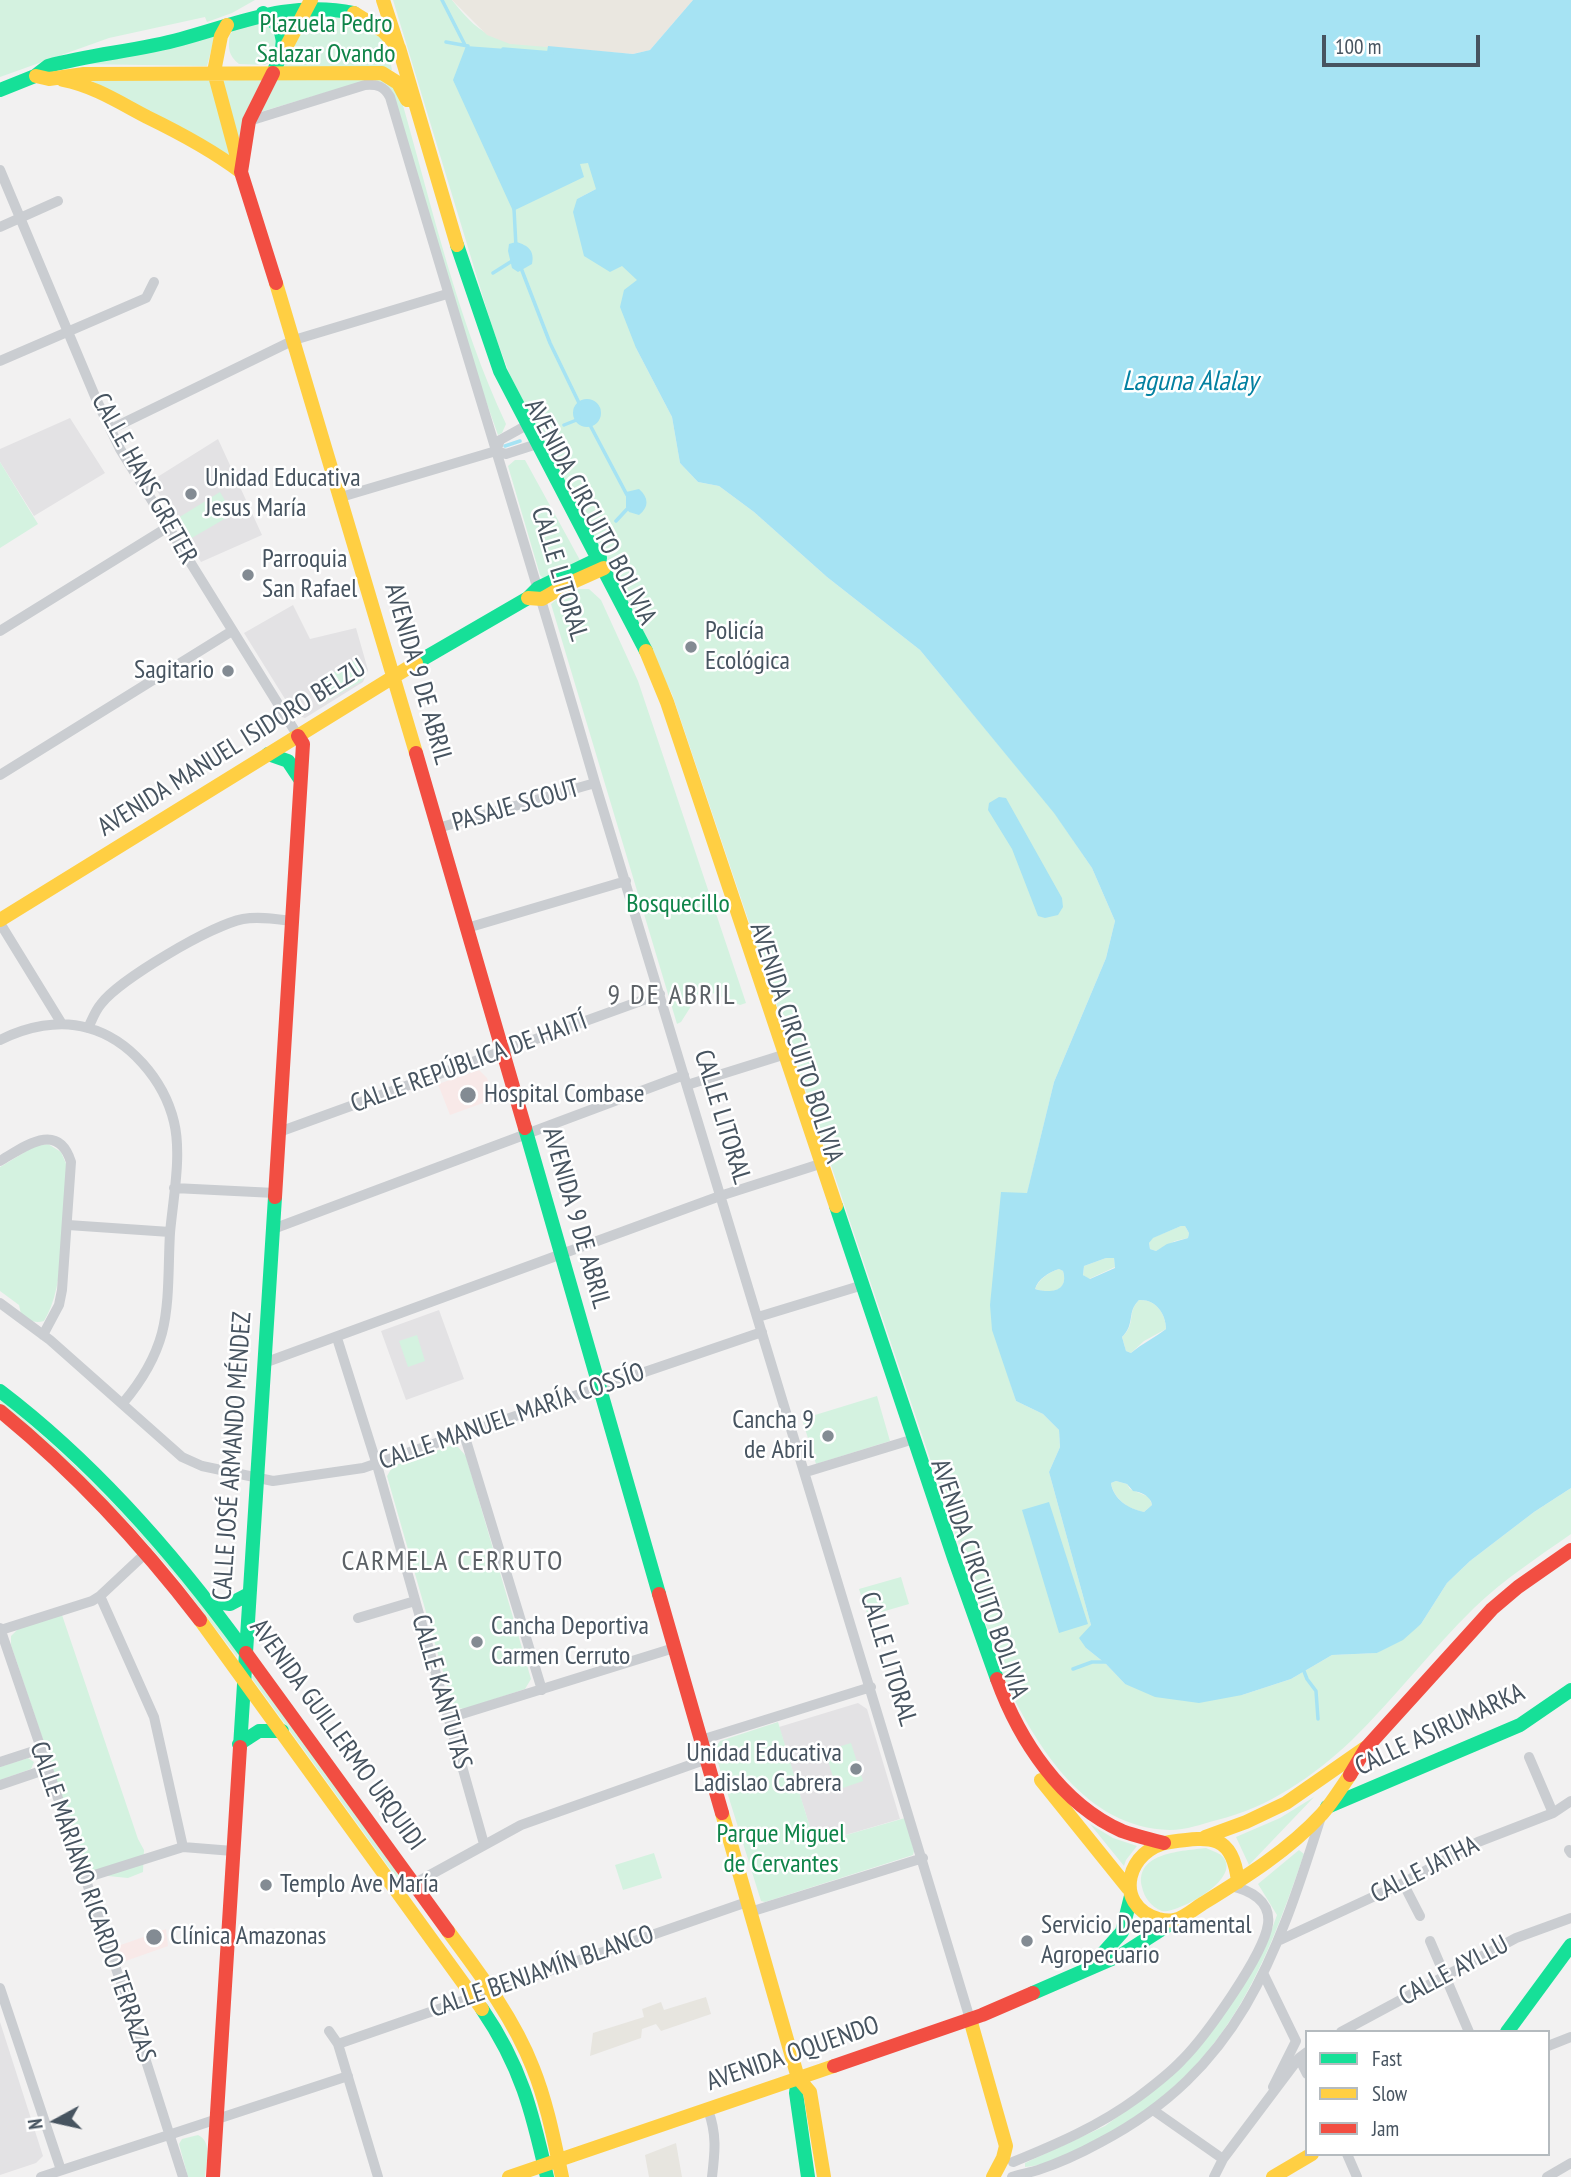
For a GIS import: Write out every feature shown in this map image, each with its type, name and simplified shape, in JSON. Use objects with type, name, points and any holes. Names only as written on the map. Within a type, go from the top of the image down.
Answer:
[{"type":"main road","name":"AVENIDA CIRCUITO BOLIVIA","points":[[383,0],[476,307],[523,428]]},
{"type":"main road","points":[[42,77],[48,66],[134,50],[227,24],[262,9],[310,2],[356,14],[383,31],[399,48]]},
{"type":"main road","name":"AVENIDA 9 DE ABRIL","points":[[310,2],[249,121],[241,172],[294,340],[438,828],[798,2078]]},
{"type":"main road","points":[[262,9],[282,32],[285,42],[283,52]]},
{"type":"main road","points":[[227,24],[221,36],[214,72],[241,172]]},
{"type":"main road","name":"AVENIDA CIRCUITO BOLIVIA","points":[[42,77],[80,74],[362,72],[392,76],[401,84],[479,345],[597,565],[658,706],[781,1056],[910,1440],[989,1660],[1020,1732],[1061,1785],[1094,1815],[1123,1831],[1164,1843]]},
{"type":"main road","points":[[0,90],[42,77],[75,82],[216,152],[241,172]]},
{"type":"main road","name":"AVENIDA MANUEL ISIDORO BELZU","points":[[0,921],[392,677],[536,595],[597,565]]},
{"type":"main road","name":"CALLE JOSÉ ARMANDO MÉNDEZ","points":[[213,2177],[301,781],[303,744],[298,736]]},
{"type":"main road","points":[[268,754],[284,757],[292,762],[301,781]]},
{"type":"main road","name":"AVENIDA GUILLERMO URQUIDI","points":[[0,1391],[30,1414],[94,1472],[141,1520],[209,1601],[414,1882],[491,1990],[526,2052],[536,2076],[562,2177]]},
{"type":"main road","name":"AVENIDA GUILLERMO URQUIDI","points":[[0,1411],[31,1435],[74,1476],[147,1552],[215,1638],[399,1892],[496,2029],[522,2081],[538,2133],[545,2171]]},
{"type":"main road","name":"AVENIDA CIRCUITO BOLIVIA","points":[[910,1440],[963,1614],[1005,1727],[1025,1760],[1130,1892]]},
{"type":"main road","points":[[1366,1748],[1338,1765],[1310,1788],[1253,1819],[1205,1837],[1164,1843],[1151,1849],[1140,1858],[1130,1877],[1130,1892],[1144,1911],[1152,1916],[1176,1920],[1273,1858],[1324,1811],[1350,1776],[1366,1748],[1492,1609],[1571,1550]]},
{"type":"main road","points":[[209,1601],[230,1606],[239,1603],[249,1594]]},
{"type":"main road","name":"CALLE ASIRUMARKA","points":[[1324,1811],[1520,1725],[1571,1690]]},
{"type":"main road","points":[[239,1744],[256,1731],[282,1731]]},
{"type":"main road","points":[[1205,1837],[1228,1847],[1236,1863],[1235,1884]]},
{"type":"main road","name":"AVENIDA OQUENDO","points":[[1089,1967],[1122,1935],[1127,1922],[1130,1892]]},
{"type":"main road","name":"AVENIDA OQUENDO","points":[[509,2177],[545,2171],[559,2160],[970,2019],[1123,1954],[1176,1920]]},
{"type":"main road","points":[[1508,2030],[1571,1945]]},
{"type":"main road","name":"CALLE LITORAL","points":[[970,2019],[1006,2146]]},
{"type":"main road","points":[[798,2078],[796,2093],[808,2177]]},
{"type":"main road","points":[[798,2078],[810,2092],[824,2177]]},
{"type":"main road","points":[[993,2177],[1006,2146]]},
{"type":"main road","points":[[1273,2177],[1309,2156]]},
{"type":"street","name":"CALLE LITORAL","points":[[249,121],[365,85],[382,87],[390,97],[496,451],[536,595],[626,881],[970,2019]]},
{"type":"street","name":"CALLE HANS GRETER","points":[[0,170],[111,429],[168,527],[298,736]]},
{"type":"street","points":[[0,227],[58,201]]},
{"type":"street","points":[[0,361],[146,298],[154,282]]},
{"type":"street","points":[[111,429],[294,340],[447,294]]},
{"type":"street","points":[[496,451],[500,440],[523,428]]},
{"type":"street","points":[[341,498],[496,451],[506,454],[533,446]]},
{"type":"street","points":[[0,631],[168,527]]},
{"type":"street","points":[[0,775],[232,631]]},
{"type":"street","name":"PASAJE SCOUT","points":[[438,828],[595,783]]},
{"type":"street","points":[[467,928],[626,881]]},
{"type":"street","points":[[88,1028],[100,1004],[115,990],[212,930],[243,919],[261,917],[292,920]]},
{"type":"street","points":[[0,921],[62,1024]]},
{"type":"street","name":"CALLE REPÚBLICA DE HAITÍ","points":[[279,1132],[660,994]]},
{"type":"street","points":[[0,1040],[38,1026],[62,1024],[88,1028],[116,1041],[149,1071],[164,1096],[174,1122],[174,1188],[162,1334],[145,1370],[123,1402]]},
{"type":"street","points":[[273,1228],[526,1134],[686,1080],[781,1056]]},
{"type":"street","points":[[0,1161],[33,1141],[50,1139],[60,1143],[71,1162],[61,1297],[43,1335]]},
{"type":"street","points":[[264,1363],[720,1196],[817,1165]]},
{"type":"street","points":[[174,1188],[275,1193]]},
{"type":"street","points":[[68,1225],[170,1233]]},
{"type":"street","points":[[758,1317],[858,1287]]},
{"type":"street","name":"CALLE MANUEL MARÍA COSSÍO","points":[[0,1303],[123,1402],[182,1457],[202,1465],[273,1482],[377,1465],[762,1332]]},
{"type":"street","name":"CALLE KANTUTAS","points":[[337,1338],[377,1465],[484,1844]]},
{"type":"street","points":[[464,1434],[542,1690]]},
{"type":"street","points":[[806,1472],[910,1440]]},
{"type":"street","points":[[0,1629],[92,1601],[147,1552]]},
{"type":"street","points":[[100,1596],[154,1717],[183,1847]]},
{"type":"street","points":[[358,1618],[415,1601]]},
{"type":"street","name":"CALLE MARIANO RICARDO TERRAZAS","points":[[0,1629],[124,1992],[183,2177]]},
{"type":"street","points":[[449,1718],[674,1648]]},
{"type":"street","points":[[701,1740],[871,1687]]},
{"type":"street","points":[[0,1762],[40,1749]]},
{"type":"street","points":[[1529,1757],[1553,1813]]},
{"type":"street","points":[[399,1892],[522,1825],[707,1759]]},
{"type":"street","points":[[0,1785],[47,1769]]},
{"type":"street","name":"CALLE JATHA","points":[[1280,1940],[1403,1883],[1478,1842],[1553,1813],[1571,1801]]},
{"type":"street","points":[[1015,2176],[1037,2174],[1101,2143],[1173,2096],[1214,2052],[1246,2006],[1280,1940],[1324,1811]]},
{"type":"street","points":[[85,1878],[183,1847],[233,1852]]},
{"type":"street","name":"CALLE BENJAMÍN BLANCO","points":[[338,2044],[491,1990],[749,1907],[923,1858]]},
{"type":"street","points":[[1403,1883],[1420,1916]]},
{"type":"street","points":[[1013,2162],[1070,2139],[1137,2098],[1184,2058],[1216,2018],[1255,1956],[1268,1923],[1267,1912],[1261,1901],[1251,1891],[1235,1884]]},
{"type":"street","name":"CALLE AYLLU","points":[[1344,2030],[1516,1938],[1571,1918]]},
{"type":"street","points":[[1430,1941],[1468,2030]]},
{"type":"street","points":[[1263,1973],[1296,2041],[1279,2071],[1268,2100]]},
{"type":"street","points":[[0,1988],[61,2170]]},
{"type":"street","points":[[328,2031],[338,2044],[378,2177]]},
{"type":"street","points":[[1550,2045],[1571,2037]]},
{"type":"street","points":[[1214,2177],[1223,2159],[1303,2055]]},
{"type":"street","points":[[41,2177],[348,2076]]},
{"type":"street","points":[[708,2110],[715,2128],[716,2142],[712,2177]]},
{"type":"street","points":[[1153,2110],[1223,2159]]},
{"type":"street","name":"CALLE LITORAL","points":[[1006,2146],[1013,2162],[1015,2176]]},
{"type":"street","points":[[1347,2156],[1357,2177]]},
{"type":"street","points":[[1547,2177],[1571,2163]]},
{"type":"shaded area","points":[[70,418],[105,473],[34,516],[0,462],[0,449]]},
{"type":"shaded area","points":[[218,439],[262,535],[201,562],[151,481]]},
{"type":"shaded area","points":[[293,605],[310,639],[356,628],[368,670],[363,682],[305,718],[295,715],[244,633]]},
{"type":"shaded area","name":"Hospital Combase","points":[[479,1070],[487,1078],[494,1099],[450,1115],[438,1084]]},
{"type":"shaded area","points":[[439,1310],[464,1379],[406,1400],[381,1331]]},
{"type":"shaded area","points":[[858,1703],[867,1709],[900,1819],[815,1844],[779,1727]]},
{"type":"shaded area","name":"Clínica Amazonas","points":[[166,1929],[168,1946],[123,1962],[118,1946]]},
{"type":"shaded area","points":[[706,1997],[711,2014],[661,2031],[656,2024],[642,2029],[641,2038],[590,2056],[593,2033],[644,2017],[642,2009],[661,2002],[664,2010]]},
{"type":"shaded area","points":[[0,2022],[43,2156],[36,2163],[0,2175]]},
{"type":"shaded area","points":[[676,2143],[682,2177],[649,2177],[645,2155]]},
{"type":"green space","points":[[0,0],[255,0],[232,13],[207,22],[205,17],[109,38],[0,77]]},
{"type":"green space","points":[[393,0],[452,0],[473,24],[505,41],[548,46],[548,52],[665,72],[596,189],[577,199],[641,223],[636,348],[672,417],[680,463],[698,482],[719,486],[754,512],[827,577],[920,650],[1054,812],[1092,868],[1115,921],[1106,958],[1054,1082],[1027,1194],[1001,1193],[1005,1366],[1016,1401],[1043,1414],[1059,1430],[1060,1447],[1049,1472],[1091,1625],[1086,1648],[1125,1684],[1242,1695],[1291,1679],[1332,1655],[1377,1653],[1421,1624],[1447,1583],[1470,1561],[1534,1512],[1571,1488],[1571,1534],[1485,1598],[1352,1740],[1322,1766],[1289,1789],[1254,1808],[1176,1830],[1140,1826],[1113,1815],[1089,1799],[1067,1779],[1031,1730],[1004,1678],[672,694],[510,375],[493,330]]},
{"type":"green space","name":"Plazuela Pedro Salazar Ovando","points":[[311,9],[337,13],[381,38],[392,70],[279,68]]},
{"type":"green space","points":[[265,21],[279,34],[271,62],[265,65],[239,64],[230,51],[230,34],[235,29]]},
{"type":"green space","points":[[215,36],[207,66],[79,64]]},
{"type":"green space","points":[[377,76],[392,82],[402,102],[460,306],[506,424],[498,435],[477,376],[392,91],[386,84],[371,79],[257,113],[276,79]]},
{"type":"green space","points":[[209,78],[231,157],[88,79]]},
{"type":"green space","points":[[267,78],[240,156],[218,81]]},
{"type":"green space","points":[[515,460],[525,460],[581,562],[543,578],[540,575],[508,466]]},
{"type":"green space","points":[[0,462],[38,524],[0,548]]},
{"type":"green space","points":[[220,492],[233,514],[190,539],[178,518]]},
{"type":"green space","name":"Bosquecillo","points":[[589,589],[601,600],[638,681],[746,1003],[740,1005],[706,990],[700,992],[677,1024],[551,604],[568,590]]},
{"type":"green space","points":[[357,659],[365,673],[362,681],[319,705],[309,687]]},
{"type":"green space","points":[[48,1144],[61,1152],[67,1166],[64,1225],[60,1268],[51,1306],[44,1321],[37,1322],[21,1314],[19,1305],[0,1291],[0,1167],[35,1146]]},
{"type":"green space","points":[[1185,1226],[1189,1233],[1188,1238],[1175,1241],[1156,1251],[1150,1249],[1152,1238]]},
{"type":"green space","points":[[1114,1258],[1115,1267],[1089,1279],[1083,1275],[1084,1266]]},
{"type":"green space","points":[[1059,1269],[1063,1271],[1064,1278],[1061,1287],[1052,1291],[1035,1289],[1045,1276]]},
{"type":"green space","points":[[1139,1300],[1150,1302],[1159,1308],[1166,1329],[1144,1341],[1131,1353],[1126,1351],[1122,1337],[1127,1332],[1133,1309]]},
{"type":"green space","points":[[417,1335],[425,1361],[408,1367],[399,1341]]},
{"type":"green space","points":[[877,1396],[890,1441],[816,1464],[802,1419]]},
{"type":"green space","points":[[0,1399],[66,1457],[127,1518],[211,1617],[238,1653],[237,1657],[174,1574],[128,1522],[0,1404]]},
{"type":"green space","points":[[450,1446],[458,1447],[466,1456],[531,1679],[525,1689],[464,1709],[452,1703],[387,1476],[393,1466]]},
{"type":"green space","points":[[1116,1481],[1149,1497],[1152,1505],[1144,1512],[1127,1506],[1112,1488],[1111,1483]]},
{"type":"green space","points":[[901,1577],[909,1604],[868,1616],[859,1589]]},
{"type":"green space","points":[[62,1615],[144,1850],[143,1872],[128,1878],[88,1874],[11,1645],[11,1636],[18,1629]]},
{"type":"green space","points":[[254,1675],[401,1878],[398,1880],[251,1677]]},
{"type":"green space","name":"Parque Miguel de Cervantes","points":[[778,1722],[815,1844],[905,1818],[913,1855],[765,1902],[761,1901],[714,1750],[720,1741]]},
{"type":"green space","points":[[851,1743],[863,1781],[837,1790],[825,1751]]},
{"type":"green space","points":[[28,1758],[34,1762],[31,1769],[0,1780],[0,1767]]},
{"type":"green space","points":[[1314,1797],[1249,1865],[1236,1837],[1280,1818]]},
{"type":"green space","points":[[1090,1824],[1113,1838],[1137,1846],[1124,1866]]},
{"type":"green space","points":[[1206,1848],[1221,1855],[1226,1864],[1224,1874],[1217,1884],[1193,1901],[1169,1911],[1162,1911],[1151,1904],[1142,1887],[1142,1875],[1146,1867],[1153,1860],[1174,1852]]},
{"type":"green space","points":[[1299,1850],[1304,1854],[1253,1981],[1232,2019],[1206,2053],[1177,2084],[1141,2113],[1072,2152],[1025,2167],[1025,2163],[1105,2126],[1171,2077],[1265,1948],[1277,1915],[1258,1884]]},
{"type":"green space","points":[[654,1853],[662,1878],[623,1890],[615,1865]]},
{"type":"green space","points":[[198,2135],[203,2138],[207,2148],[205,2177],[188,2177],[179,2144],[182,2139]]},
{"type":"sand","points":[[452,0],[693,0],[650,50],[633,54],[510,44],[487,35]]},
{"type":"water","name":"Laguna Alalay","points":[[693,0],[1571,0],[1571,1488],[1534,1512],[1470,1561],[1447,1583],[1421,1624],[1403,1640],[1377,1653],[1332,1655],[1291,1679],[1242,1695],[1199,1703],[1155,1697],[1125,1684],[1086,1648],[1079,1638],[1091,1625],[1049,1472],[1060,1447],[1059,1430],[1043,1414],[1016,1401],[992,1330],[990,1305],[1001,1192],[1027,1193],[1054,1082],[1106,958],[1115,921],[1092,868],[1054,813],[920,650],[827,577],[754,512],[719,486],[698,482],[680,463],[672,417],[636,348],[620,307],[624,290],[637,280],[622,266],[610,272],[584,256],[573,212],[577,199],[596,189],[588,163],[580,164],[584,177],[513,211],[453,80],[466,46],[547,52],[548,46],[633,54],[650,50]],"holes":[[[1181,1226],[1185,1226],[1189,1233],[1188,1238],[1167,1244],[1156,1251],[1150,1249],[1149,1243],[1153,1238]],[[1114,1258],[1115,1268],[1090,1279],[1083,1275],[1084,1266]],[[1059,1269],[1063,1271],[1061,1287],[1052,1291],[1035,1289],[1048,1274]],[[1139,1300],[1155,1305],[1162,1313],[1166,1329],[1131,1353],[1126,1351],[1122,1337],[1129,1327],[1133,1309]],[[1116,1481],[1127,1484],[1133,1491],[1148,1497],[1152,1505],[1144,1512],[1133,1508],[1118,1498],[1111,1483]]]},
{"type":"water","points":[[516,242],[527,247],[532,256],[532,264],[518,272],[512,268],[508,251],[509,244]]},
{"type":"water","points":[[587,399],[597,403],[601,413],[597,423],[587,427],[577,423],[573,413],[577,403]]},
{"type":"water","points":[[639,489],[646,502],[645,509],[639,515],[629,512],[626,507],[626,492]]},
{"type":"water","points":[[999,797],[1006,798],[1062,898],[1063,907],[1058,915],[1045,918],[1038,916],[1012,849],[988,810],[989,803]]},
{"type":"water","points":[[1049,1502],[1088,1624],[1059,1633],[1022,1510]]},
{"type":"waterway","points":[[442,0],[465,45]]},
{"type":"waterway","points":[[446,42],[468,46]]},
{"type":"waterway","points":[[503,49],[552,53]]},
{"type":"waterway","points":[[514,209],[516,247]]},
{"type":"waterway","points":[[493,273],[512,261]]},
{"type":"waterway","points":[[521,268],[550,343],[580,405]]},
{"type":"waterway","points":[[564,425],[579,419]]},
{"type":"waterway","points":[[590,425],[627,495]]},
{"type":"waterway","points":[[505,446],[520,441]]},
{"type":"waterway","points":[[616,521],[629,507]]},
{"type":"waterway","points":[[1073,1669],[1092,1662],[1107,1662]]},
{"type":"waterway","points":[[1302,1666],[1316,1691],[1318,1719]]},
{"type":"traffic: fast","points":[[0,90],[35,76],[48,66],[164,43],[266,15],[309,9],[354,13]]},
{"type":"traffic: fast","points":[[263,13],[278,26],[283,40],[273,73]]},
{"type":"traffic: fast","points":[[457,245],[500,371],[646,651]]},
{"type":"traffic: fast","points":[[416,663],[528,598],[538,588],[600,558]]},
{"type":"traffic: fast","points":[[268,754],[288,761],[300,779]]},
{"type":"traffic: fast","points":[[525,1128],[659,1594]]},
{"type":"traffic: fast","points":[[240,1747],[275,1197]]},
{"type":"traffic: fast","points":[[836,1206],[997,1679]]},
{"type":"traffic: fast","points":[[0,1391],[69,1449],[133,1513],[192,1581],[246,1653]]},
{"type":"traffic: fast","points":[[209,1601],[230,1604],[249,1594]]},
{"type":"traffic: fast","points":[[1327,1807],[1520,1725],[1571,1690]]},
{"type":"traffic: fast","points":[[239,1744],[259,1731],[282,1731]]},
{"type":"traffic: fast","points":[[1098,1959],[1122,1932],[1131,1896]]},
{"type":"traffic: fast","points":[[1033,1993],[1123,1954],[1176,1920]]},
{"type":"traffic: fast","points":[[1508,2030],[1571,1945]]},
{"type":"traffic: fast","points":[[482,2009],[506,2050],[524,2090],[547,2177]]},
{"type":"traffic: fast","points":[[798,2078],[796,2093],[808,2177]]},
{"type":"traffic: slow","points":[[284,51],[311,0]]},
{"type":"traffic: slow","points":[[383,0],[398,46]]},
{"type":"traffic: slow","points":[[354,13],[383,31],[399,48],[457,245]]},
{"type":"traffic: slow","points":[[227,25],[221,36],[214,72],[241,172]]},
{"type":"traffic: slow","points":[[36,76],[49,79],[84,74],[382,73],[398,83],[407,100]]},
{"type":"traffic: slow","points":[[63,80],[85,86],[117,101],[196,142],[241,172]]},
{"type":"traffic: slow","points":[[276,283],[416,753]]},
{"type":"traffic: slow","points":[[528,598],[542,599],[604,568]]},
{"type":"traffic: slow","points":[[646,651],[667,702],[836,1206]]},
{"type":"traffic: slow","points":[[0,920],[416,663]]},
{"type":"traffic: slow","points":[[200,1620],[482,2009]]},
{"type":"traffic: slow","points":[[1205,1837],[1286,1803],[1365,1748]]},
{"type":"traffic: slow","points":[[1238,1882],[1235,1866],[1231,1855],[1225,1847],[1208,1839],[1197,1839],[1155,1846],[1144,1854],[1135,1865],[1130,1890],[1134,1901],[1143,1912],[1162,1920],[1181,1918],[1188,1914],[1202,1904],[1234,1884],[1249,1874],[1295,1840],[1326,1810],[1350,1775]]},
{"type":"traffic: slow","points":[[1041,1780],[1128,1888]]},
{"type":"traffic: slow","points":[[722,1813],[798,2078],[810,2092],[824,2177]]},
{"type":"traffic: slow","points":[[448,1931],[495,1996],[525,2049],[550,2122],[562,2177]]},
{"type":"traffic: slow","points":[[970,2019],[1006,2146],[993,2177]]},
{"type":"traffic: slow","points":[[509,2177],[834,2066]]},
{"type":"traffic: slow","points":[[1273,2177],[1309,2156]]},
{"type":"traffic: jam","points":[[273,73],[249,121],[241,172],[276,283]]},
{"type":"traffic: jam","points":[[275,1197],[303,744],[298,736]]},
{"type":"traffic: jam","points":[[416,753],[525,1128]]},
{"type":"traffic: jam","points":[[0,1411],[55,1459],[106,1510],[200,1620]]},
{"type":"traffic: jam","points":[[1350,1775],[1366,1748],[1492,1609],[1571,1550]]},
{"type":"traffic: jam","points":[[659,1594],[722,1813]]},
{"type":"traffic: jam","points":[[246,1653],[448,1931]]},
{"type":"traffic: jam","points":[[997,1679],[1030,1747],[1061,1787],[1100,1819],[1122,1831],[1164,1843]]},
{"type":"traffic: jam","points":[[213,2177],[240,1747]]},
{"type":"traffic: jam","points":[[834,2066],[982,2015],[1033,1993]]},
{"type":"place","name":"Unidad Educativa Jesus María","points":[[191,494]]},
{"type":"place","name":"Parroquia San Rafael","points":[[248,575]]},
{"type":"place","name":"Policía Ecológica","points":[[691,647]]},
{"type":"place","name":"Sagitario","points":[[228,671]]},
{"type":"place","name":"Hospital Combase","points":[[468,1095]]},
{"type":"place","name":"Cancha 9 de Abril","points":[[828,1436]]},
{"type":"place","name":"Cancha Deportiva Carmen Cerruto","points":[[477,1642]]},
{"type":"place","name":"Unidad Educativa Ladislao Cabrera","points":[[856,1769]]},
{"type":"place","name":"Templo Ave María","points":[[266,1885]]},
{"type":"place","name":"Clínica Amazonas","points":[[154,1937]]},
{"type":"place","name":"Servicio Departamental Agropecuario","points":[[1027,1941]]},
{"type":"district","name":"9 DE ABRIL","points":[[672,996]]},
{"type":"district","name":"CARMELA CERRUTO","points":[[453,1562]]}]
